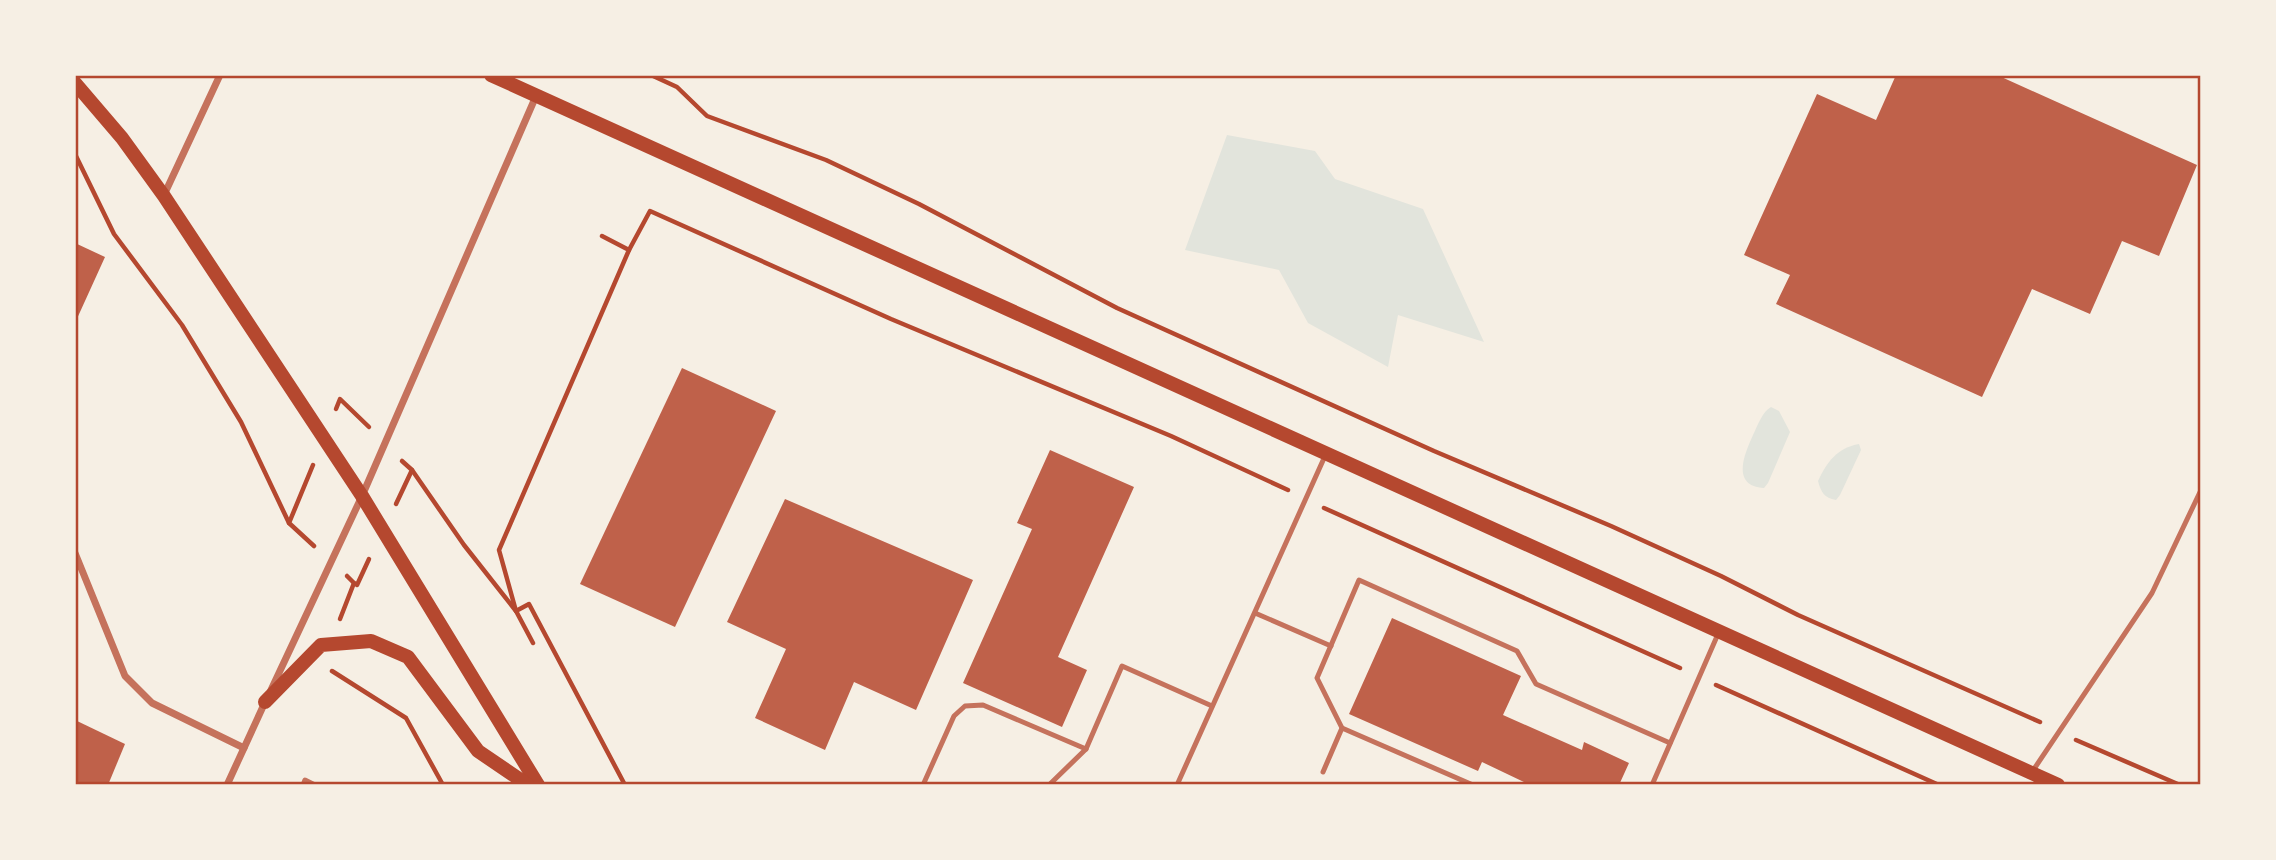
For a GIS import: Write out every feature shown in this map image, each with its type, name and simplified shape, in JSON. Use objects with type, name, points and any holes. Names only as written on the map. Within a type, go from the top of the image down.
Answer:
[{"type":"main road","points":[[491,75],[2058,785]]},
{"type":"main road","points":[[75,83],[122,138],[164,196],[362,496],[538,785]]},
{"type":"main road","points":[[265,702],[321,645],[371,641],[408,657],[478,751],[528,785]]},
{"type":"street","points":[[164,196],[220,75]]},
{"type":"street","points":[[227,785],[362,496],[536,96]]},
{"type":"street","points":[[75,553],[125,676],[152,703],[244,748]]},
{"type":"lane","points":[[1177,785],[1326,454]]},
{"type":"lane","points":[[2031,773],[2152,593],[2201,490]]},
{"type":"lane","points":[[1473,785],[1342,728],[1317,678],[1359,580],[1517,651],[1536,684],[1670,743]]},
{"type":"lane","points":[[1255,613],[1331,646]]},
{"type":"lane","points":[[1652,785],[1719,631]]},
{"type":"lane","points":[[1049,785],[1086,749],[1122,666],[1212,706]]},
{"type":"lane","points":[[923,785],[954,716],[965,706],[983,705],[1086,749]]},
{"type":"lane","points":[[1323,772],[1342,728]]},
{"type":"lane","points":[[303,785],[305,780],[315,785]]},
{"type":"path","points":[[651,75],[677,87],[707,116],[826,160],[1117,308],[1312,397],[1611,526],[1721,576],[1798,615],[2031,718]]},
{"type":"path","points":[[75,154],[114,234],[182,325],[240,422],[289,523]]},
{"type":"path","points":[[516,611],[499,550],[629,250],[650,211],[891,319],[1171,436],[1939,785]]},
{"type":"path","points":[[602,236],[629,250]]},
{"type":"path","points":[[412,470],[464,545],[516,611],[533,643]]},
{"type":"path","points":[[516,611],[528,604],[625,785]]},
{"type":"path","points":[[322,665],[406,718],[443,785]]},
{"type":"path","points":[[2095,749],[2180,785]]},
{"type":"shaded area","points":[[1227,135],[1315,151],[1335,179],[1423,209],[1484,342],[1398,315],[1388,367],[1308,323],[1279,270],[1185,250]]},
{"type":"shaded area","points":[[1771,407],[1779,411],[1790,432],[1764,488],[1753,486],[1747,481],[1743,475],[1743,467],[1759,423]]},
{"type":"shaded area","points":[[1859,444],[1861,450],[1840,495],[1836,500],[1829,498],[1819,485],[1821,474],[1839,452]]},
{"type":"building","points":[[1896,75],[1997,75],[2197,165],[2159,256],[2122,241],[2090,314],[2032,289],[1982,397],[1776,304],[1790,275],[1744,255],[1817,94],[1876,120]]},
{"type":"building","points":[[75,243],[105,257],[75,323]]},
{"type":"building","points":[[682,368],[776,411],[675,627],[580,584]]},
{"type":"building","points":[[1050,450],[1134,487],[1058,657],[1087,670],[1062,727],[963,683],[1032,529],[1017,523]]},
{"type":"building","points":[[785,499],[973,580],[916,710],[854,682],[825,750],[755,718],[786,649],[727,622]]},
{"type":"building","points":[[1392,618],[1521,676],[1503,715],[1582,750],[1584,742],[1629,763],[1619,785],[1530,785],[1482,762],[1478,771],[1349,714]]},
{"type":"building","points":[[75,720],[125,744],[108,785],[75,785]]}]
